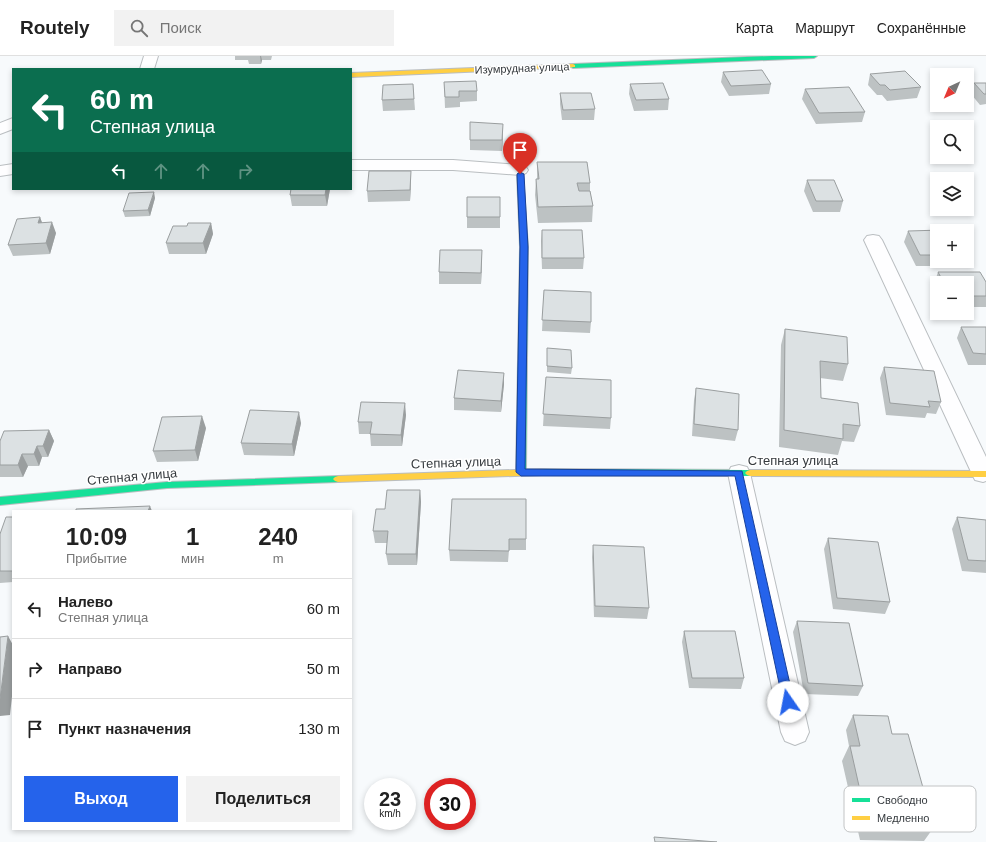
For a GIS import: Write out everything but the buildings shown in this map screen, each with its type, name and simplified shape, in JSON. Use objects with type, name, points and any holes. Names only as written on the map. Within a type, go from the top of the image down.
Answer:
[{"type":"street","points":[[147,68],[150,56]]},
{"type":"street","name":"Изумрудная улица","points":[[352,75],[814,56]]},
{"type":"street","points":[[0,129],[12,124]]},
{"type":"street","points":[[352,164],[453,164],[520,172],[524,247],[521,472]]},
{"type":"street","points":[[0,171],[12,170]]},
{"type":"street","points":[[873,240],[985,474]]},
{"type":"street","name":"Степная улица","points":[[0,501],[167,485],[521,472],[985,474]]},
{"type":"street","points":[[739,473],[795,732]]},
{"type":"traffic: fast","points":[[573,66],[814,56]]},
{"type":"traffic: fast","points":[[520,174],[524,247],[521,472]]},
{"type":"traffic: fast","points":[[542,472],[750,473]]},
{"type":"traffic: fast","points":[[0,501],[167,485],[338,479]]},
{"type":"traffic: slow","points":[[352,75],[573,66]]},
{"type":"traffic: slow","points":[[338,479],[542,472]]},
{"type":"traffic: slow","points":[[750,473],[986,474]]},
{"type":"route","points":[[520,174],[524,247],[521,472],[739,473],[788,702]]}]
